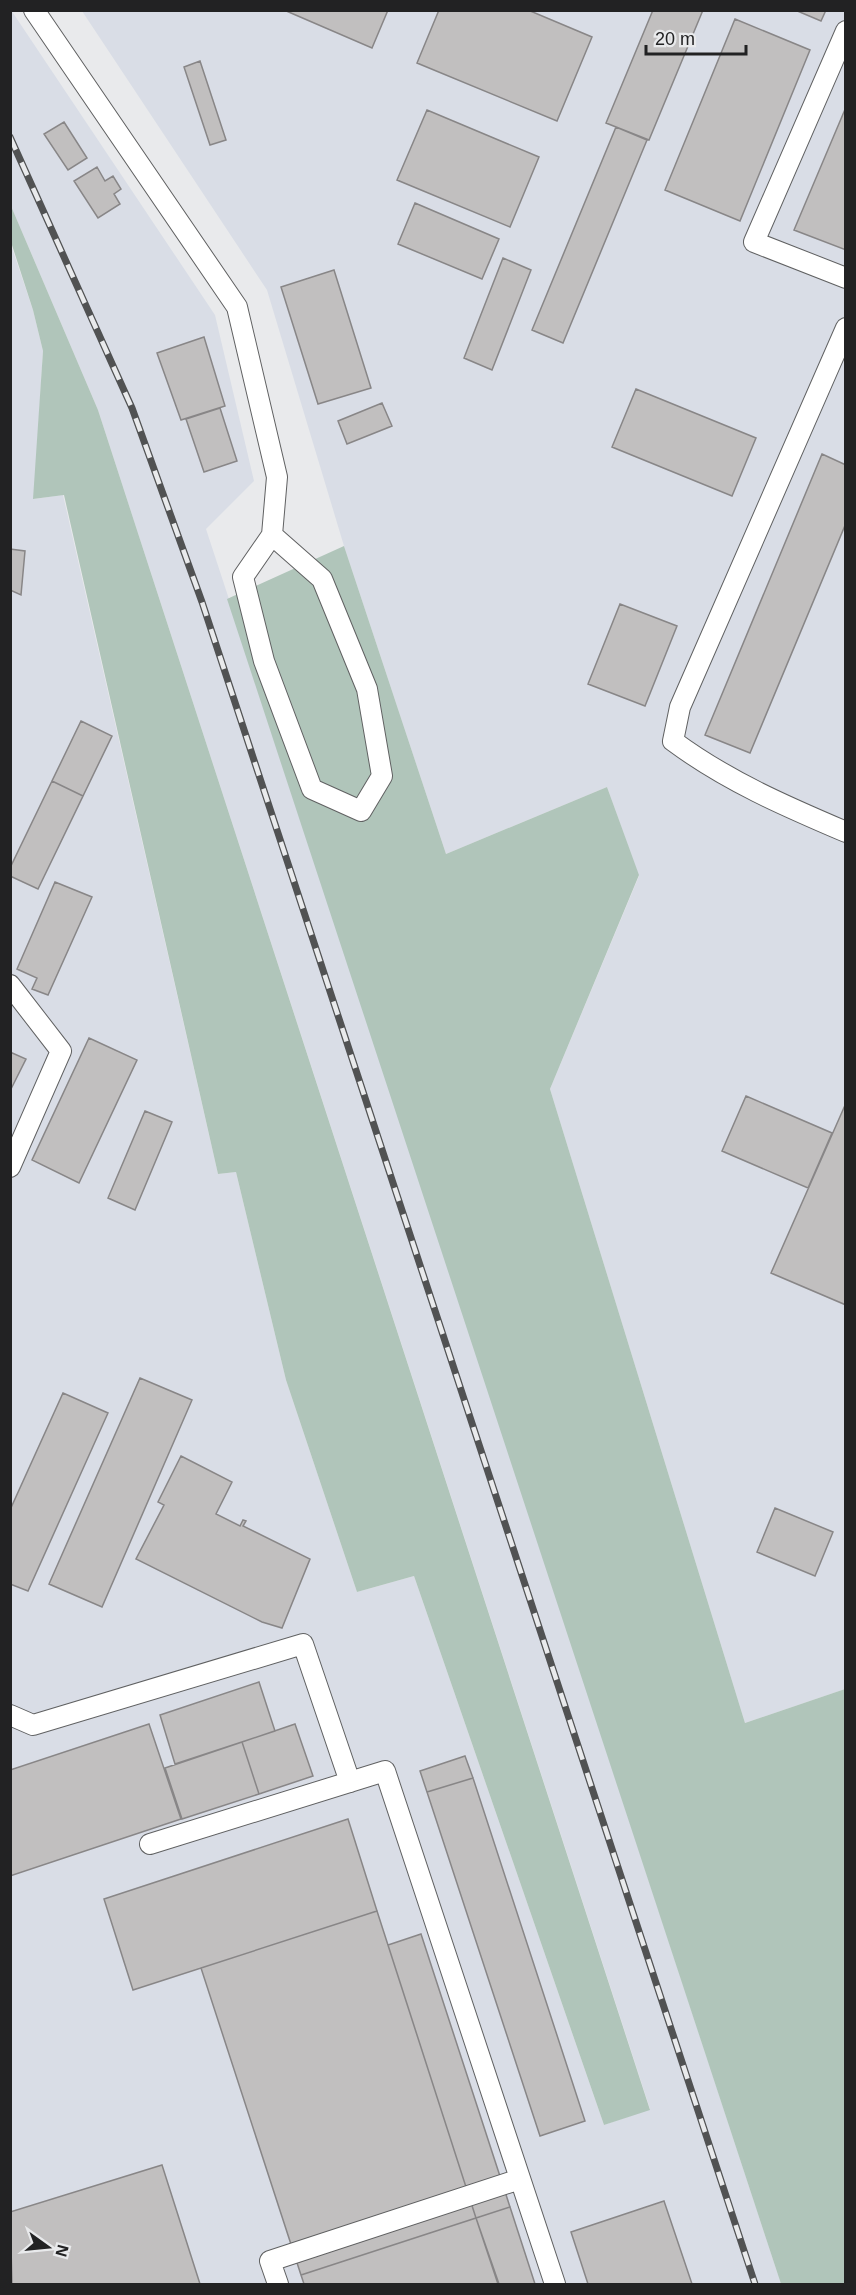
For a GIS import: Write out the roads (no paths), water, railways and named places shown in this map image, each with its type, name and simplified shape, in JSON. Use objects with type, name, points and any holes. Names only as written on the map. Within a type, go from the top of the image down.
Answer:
[{"type":"lane","points":[[34,10],[237,307],[277,477],[272,535],[243,577],[264,661],[312,789],[361,811],[382,776],[367,689],[322,579],[272,535]]},
{"type":"lane","points":[[846,31],[754,242],[846,278]]},
{"type":"lane","points":[[846,328],[680,707],[673,741],[706,765],[763,797],[846,832]]},
{"type":"lane","points":[[10,985],[61,1051],[10,1167]]},
{"type":"lane","points":[[10,1715],[33,1725],[303,1644],[350,1782]]},
{"type":"lane","points":[[150,1844],[386,1771],[555,2284]]},
{"type":"lane","points":[[278,2284],[270,2261],[520,2179]]},
{"type":"railway","points":[[10,137],[132,408],[202,602],[755,2284]]}]
